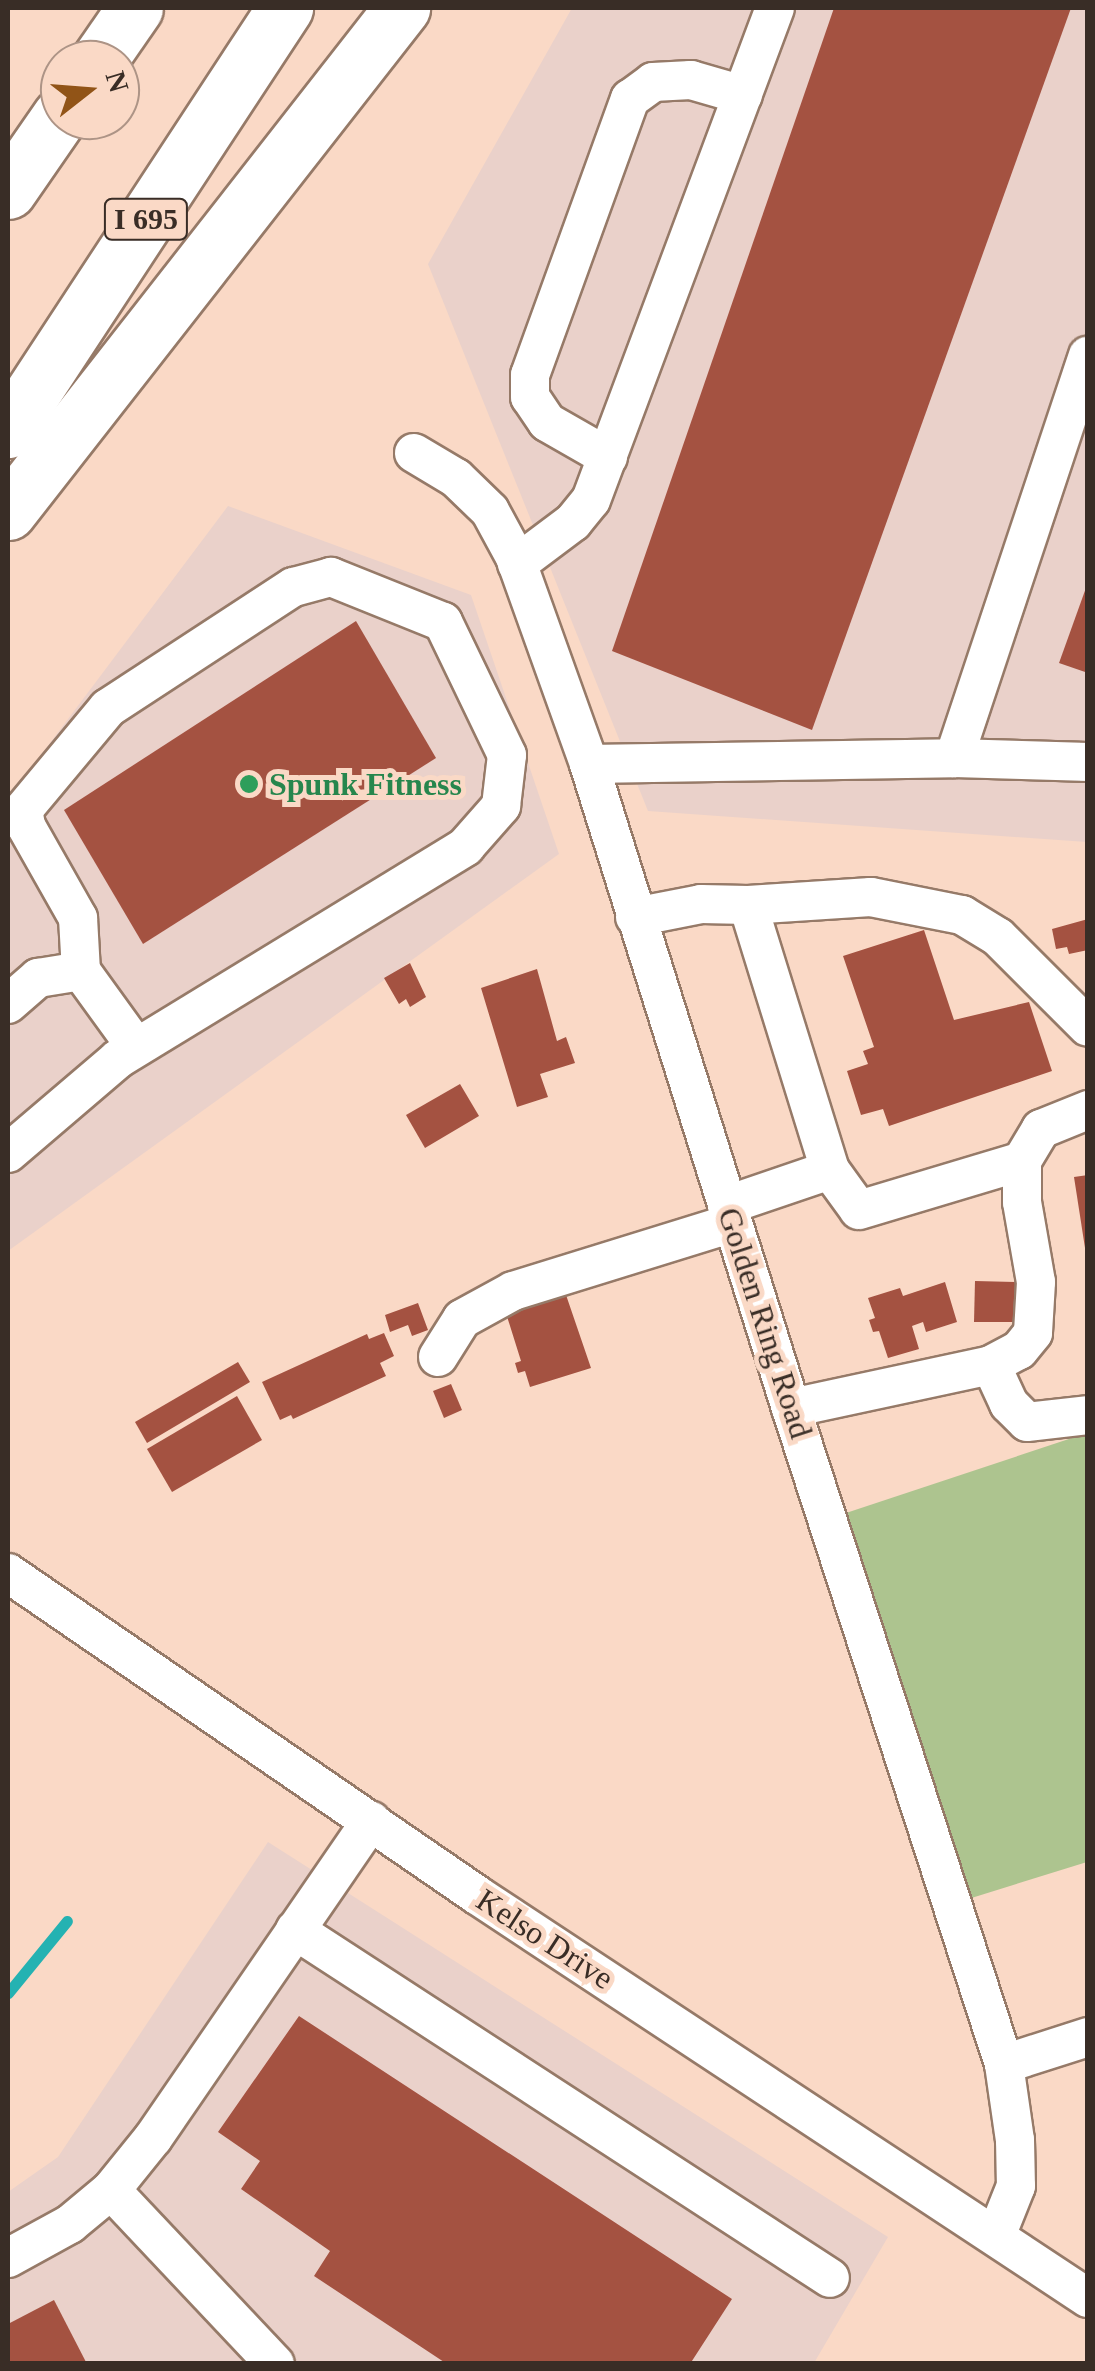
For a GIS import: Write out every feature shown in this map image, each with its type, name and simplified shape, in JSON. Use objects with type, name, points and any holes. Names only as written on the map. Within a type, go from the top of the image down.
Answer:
[{"type":"highway","points":[[113,40],[136,8]]},
{"type":"highway","name":"I 695","points":[[8,430],[285,8]]},
{"type":"highway","points":[[8,512],[402,8]]},
{"type":"highway","points":[[8,191],[43,140]]},
{"type":"street","points":[[517,564],[574,522],[591,500],[775,8]]},
{"type":"street","points":[[608,458],[547,422],[530,397],[530,375],[630,98],[653,82],[691,80],[742,95]]},
{"type":"street","points":[[954,758],[1088,356]]},
{"type":"street","name":"Golden Ring Road","points":[[414,453],[456,478],[490,511],[517,564],[589,764],[729,1214],[1004,2064],[1016,2140],[1016,2186],[996,2236]]},
{"type":"street","points":[[8,1153],[136,1047],[466,847],[502,806],[507,756],[442,622],[332,576],[292,587],[108,708],[23,810],[26,826],[78,918],[82,971],[136,1047]]},
{"type":"street","points":[[589,764],[954,758],[1088,762]]},
{"type":"street","points":[[636,917],[701,904],[871,897],[962,915],[998,937],[1046,980],[1088,1027]]},
{"type":"street","points":[[748,905],[830,1170],[859,1210],[1022,1161]]},
{"type":"street","points":[[8,1004],[38,978],[82,971]]},
{"type":"street","points":[[791,1408],[991,1365],[1019,1350],[1033,1333],[1036,1282],[1022,1202],[1022,1161],[1042,1129],[1088,1110]]},
{"type":"street","points":[[438,1357],[462,1319],[513,1291],[729,1214],[830,1170]]},
{"type":"street","points":[[991,1365],[1009,1404],[1027,1422],[1088,1415]]},
{"type":"street","name":"Kelso Drive","points":[[8,1573],[370,1821],[1088,2298]]},
{"type":"street","points":[[8,2258],[70,2224],[111,2190],[153,2138],[370,1821]]},
{"type":"street","points":[[295,1930],[830,2278]]},
{"type":"street","points":[[1004,2064],[1088,2038]]},
{"type":"street","points":[[111,2190],[275,2364]]},
{"type":"shaded area","points":[[572,8],[1087,8],[1087,842],[648,811],[428,264]]},
{"type":"shaded area","points":[[228,506],[471,595],[559,854],[8,1251],[8,799]]},
{"type":"shaded area","points":[[268,1842],[888,2237],[814,2363],[8,2363],[8,2192],[58,2157]]},
{"type":"green space","points":[[1087,1433],[1087,1862],[965,1900],[846,1513]]},
{"type":"building","points":[[834,8],[1071,8],[812,730],[612,651]]},
{"type":"building","points":[[1088,585],[1088,673],[1059,663]]},
{"type":"building","name":"Spunk Fitness","points":[[356,621],[436,758],[143,944],[64,810]]},
{"type":"building","points":[[1088,919],[1088,950],[1069,954],[1067,947],[1056,949],[1052,929]]},
{"type":"building","points":[[924,930],[954,1020],[1029,1002],[1052,1071],[889,1126],[883,1109],[861,1115],[847,1071],[868,1064],[863,1051],[874,1047],[843,956]]},
{"type":"building","points":[[410,963],[426,997],[410,1007],[406,999],[399,1004],[384,978]]},
{"type":"building","points":[[537,969],[557,1041],[566,1037],[575,1063],[540,1074],[548,1097],[517,1107],[481,988]]},
{"type":"building","points":[[460,1084],[479,1116],[425,1148],[406,1115]]},
{"type":"building","points":[[1088,1175],[1088,1248],[1085,1248],[1074,1177]]},
{"type":"building","points":[[975,1281],[1015,1282],[1015,1322],[974,1322]]},
{"type":"building","points":[[945,1282],[957,1322],[926,1332],[923,1322],[912,1326],[919,1349],[888,1358],[879,1331],[873,1332],[869,1320],[875,1318],[868,1298],[900,1288],[903,1296]]},
{"type":"building","points":[[565,1292],[591,1368],[530,1387],[525,1371],[518,1373],[515,1363],[521,1361],[505,1310]]},
{"type":"building","points":[[418,1303],[428,1330],[412,1336],[408,1325],[390,1332],[385,1315]]},
{"type":"building","points":[[384,1333],[394,1356],[380,1363],[386,1376],[293,1419],[291,1415],[280,1420],[262,1382],[367,1334],[369,1339]]},
{"type":"building","points":[[238,1362],[250,1382],[147,1443],[135,1422]]},
{"type":"building","points":[[451,1384],[462,1410],[444,1418],[433,1391]]},
{"type":"building","points":[[237,1396],[262,1440],[172,1492],[147,1449]]},
{"type":"building","points":[[299,2016],[732,2299],[690,2364],[447,2364],[314,2276],[330,2251],[241,2189],[260,2161],[218,2132]]},
{"type":"building","points":[[54,2300],[87,2364],[8,2364],[8,2324]]},
{"type":"waterway","points":[[8,1993],[67,1921]]},
{"type":"place","name":"Spunk Fitness","points":[[249,784]]}]
